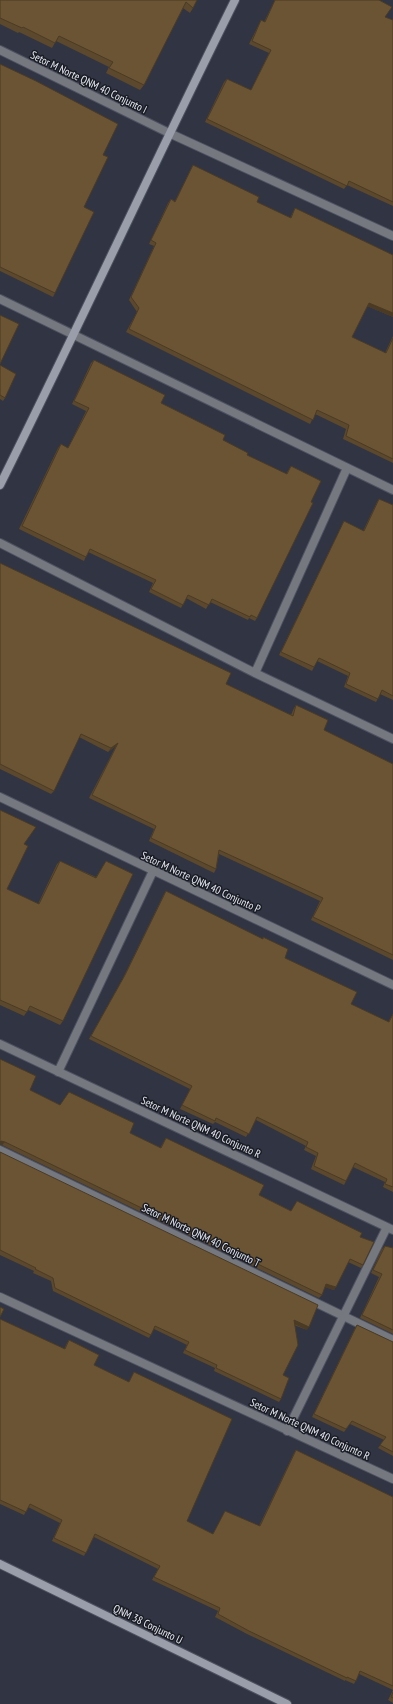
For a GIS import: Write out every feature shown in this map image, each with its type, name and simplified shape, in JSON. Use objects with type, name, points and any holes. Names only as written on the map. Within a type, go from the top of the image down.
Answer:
[{"type":"street","points":[[0,485],[74,336],[169,133],[235,0]]},
{"type":"street","name":"Setor M Norte QNM 40 Conjunto I","points":[[0,50],[169,133],[393,236]]},
{"type":"street","points":[[0,299],[393,490]]},
{"type":"street","points":[[256,673],[348,468]]},
{"type":"street","points":[[0,543],[256,673],[393,739]]},
{"type":"street","name":"Setor M Norte QNM 40 Conjunto P","points":[[0,797],[393,985]]},
{"type":"street","points":[[58,1072],[152,871]]},
{"type":"street","name":"Setor M Norte QNM 40 Conjunto R","points":[[0,1044],[390,1229]]},
{"type":"street","name":"Setor M Norte QNM 40 Conjunto T","points":[[0,1150],[393,1340]]},
{"type":"street","points":[[287,1430],[343,1316],[390,1229]]},
{"type":"street","name":"Setor M Norte QNM 40 Conjunto R","points":[[0,1297],[393,1479]]},
{"type":"street","name":"QNM 38 Conjunto U","points":[[0,1564],[287,1704]]},
{"type":"building","points":[[0,0],[197,0],[193,8],[186,2],[144,85],[109,68],[113,62],[59,36],[55,43],[23,27],[22,28],[0,18]]},
{"type":"building","points":[[275,0],[379,0],[392,7],[385,17],[393,20],[393,202],[349,181],[347,186],[207,119],[227,79],[251,90],[271,50],[252,41],[261,20],[265,22]]},
{"type":"building","points":[[0,64],[118,124],[103,155],[108,157],[84,207],[94,212],[55,293],[0,267]]},
{"type":"building","points":[[193,165],[259,197],[257,202],[291,218],[295,208],[393,255],[393,313],[369,303],[352,337],[386,353],[393,338],[393,459],[346,436],[349,425],[317,410],[313,420],[129,329],[139,308],[131,297],[156,243],[151,240],[171,199],[175,202]]},
{"type":"building","points":[[0,315],[19,324],[0,364]]},
{"type":"building","points":[[94,360],[165,395],[161,403],[225,435],[223,440],[248,453],[247,455],[287,474],[291,466],[321,481],[311,502],[313,503],[257,618],[251,615],[250,617],[212,599],[209,605],[188,595],[183,605],[151,589],[156,580],[90,549],[86,557],[22,526],[61,444],[68,448],[89,408],[74,401]]},
{"type":"building","points":[[0,365],[16,374],[5,398],[0,395]]},
{"type":"building","points":[[379,499],[393,505],[393,696],[382,690],[378,699],[346,684],[350,673],[319,658],[314,667],[281,652],[344,521],[364,531]]},
{"type":"building","points":[[0,563],[231,673],[226,684],[293,716],[296,705],[328,720],[324,730],[393,764],[393,955],[313,917],[323,898],[219,850],[216,869],[151,838],[156,826],[92,795],[118,743],[111,748],[81,734],[54,791],[0,764]]},
{"type":"building","points":[[0,810],[36,827],[24,844],[28,846],[7,889],[39,904],[60,861],[96,878],[106,861],[133,874],[63,1021],[30,1006],[27,1012],[0,1000]]},
{"type":"building","points":[[166,891],[263,939],[263,937],[288,949],[285,958],[357,992],[351,1004],[389,1022],[393,1014],[393,1187],[385,1184],[387,1179],[355,1163],[346,1181],[314,1166],[318,1153],[306,1147],[308,1142],[257,1117],[249,1134],[216,1118],[215,1121],[182,1105],[192,1086],[91,1036],[125,975]]},
{"type":"building","points":[[0,1059],[36,1076],[30,1090],[60,1105],[69,1092],[134,1123],[130,1133],[161,1148],[166,1138],[264,1185],[259,1195],[291,1211],[297,1201],[362,1233],[360,1237],[374,1242],[363,1265],[350,1259],[336,1287],[326,1284],[322,1295],[5,1142],[0,1142]]},
{"type":"building","points":[[0,1152],[318,1305],[309,1327],[294,1320],[298,1345],[283,1375],[289,1378],[281,1399],[216,1368],[217,1365],[185,1350],[189,1342],[155,1326],[151,1335],[55,1288],[53,1278],[0,1250]]},
{"type":"building","points":[[385,1246],[393,1248],[393,1330],[362,1315],[382,1274],[373,1270]]},
{"type":"building","points":[[0,1307],[4,1309],[0,1317]]},
{"type":"building","points":[[0,1319],[65,1349],[69,1340],[99,1355],[94,1365],[129,1382],[134,1372],[232,1419],[187,1521],[213,1534],[225,1511],[260,1526],[296,1450],[393,1497],[393,1686],[360,1671],[356,1681],[347,1678],[249,1631],[218,1614],[220,1608],[154,1577],[160,1566],[95,1534],[86,1553],[54,1538],[62,1520],[30,1504],[26,1512],[0,1500]]},
{"type":"building","points":[[357,1325],[393,1342],[393,1452],[380,1445],[386,1437],[352,1421],[346,1429],[314,1414]]}]
